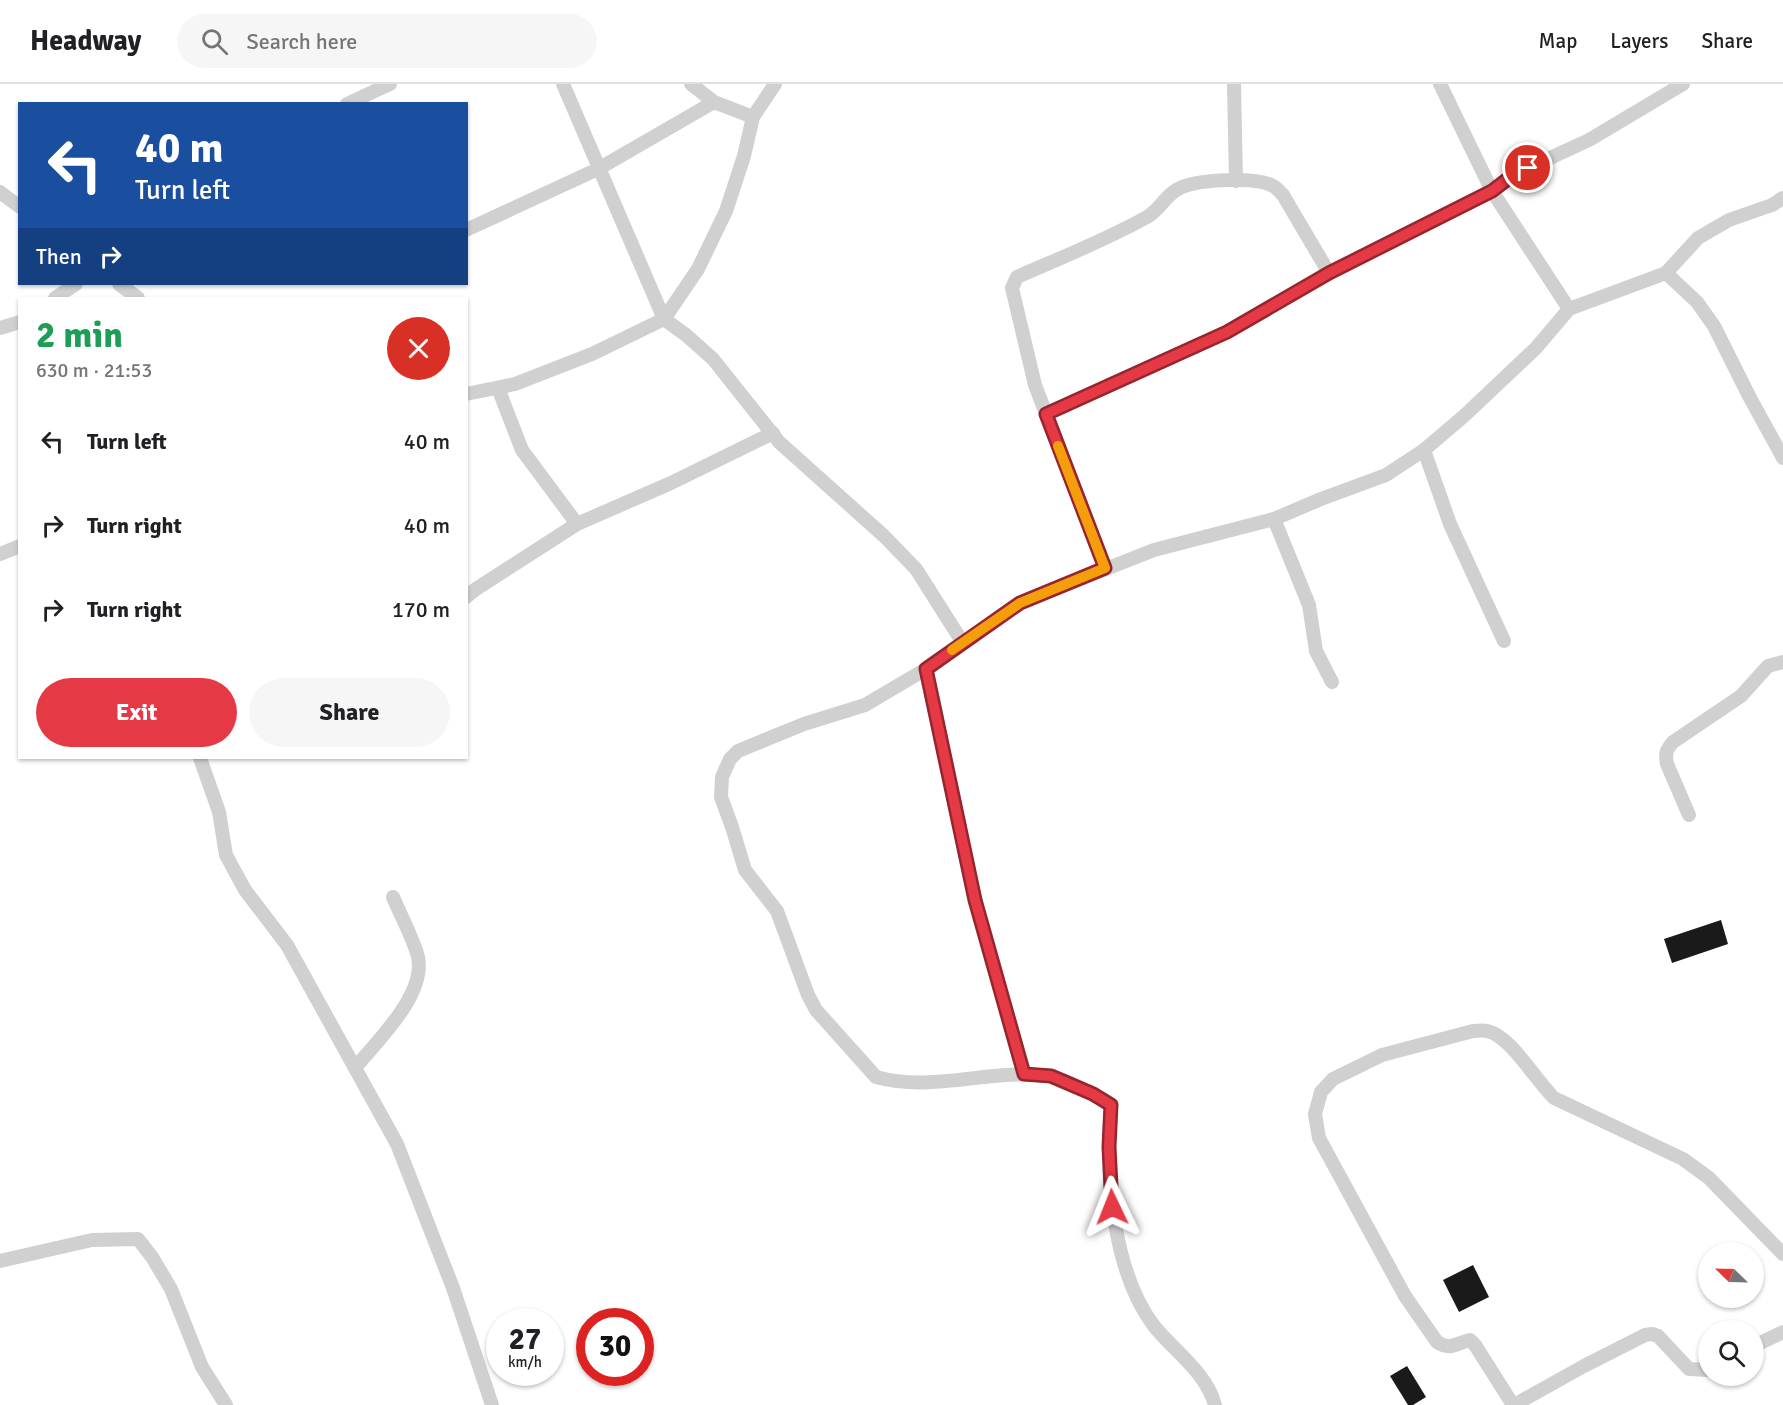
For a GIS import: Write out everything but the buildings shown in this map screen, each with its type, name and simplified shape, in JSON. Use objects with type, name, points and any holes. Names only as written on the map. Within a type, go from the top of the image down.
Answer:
[{"type":"street","points":[[351,102],[390,84]]},
{"type":"street","points":[[563,84],[664,319],[713,359],[786,449],[884,536],[916,569],[963,643]]},
{"type":"street","points":[[691,84],[714,102],[753,117]]},
{"type":"street","points":[[468,394],[516,384],[592,354],[664,319],[698,269],[726,211],[744,156],[753,117],[775,84]]},
{"type":"street","points":[[1234,84],[1236,181]]},
{"type":"street","points":[[1440,84],[1492,191],[1569,309]]},
{"type":"street","points":[[1046,414],[1227,332],[1329,273],[1492,191],[1513,175],[1589,140],[1683,84]]},
{"type":"street","points":[[468,229],[598,169],[714,102]]},
{"type":"street","points":[[1105,568],[1035,385],[1012,288],[1017,278],[1148,216],[1178,188],[1206,181],[1265,183],[1274,186],[1283,195],[1329,273]]},
{"type":"street","points":[[0,192],[18,206]]},
{"type":"street","points":[[1215,1405],[1201,1376],[1172,1346],[1139,1302],[1127,1269],[1112,1207],[1109,1135],[1111,1105],[1093,1094],[1051,1076],[1024,1074],[945,1083],[890,1081],[876,1077],[866,1068],[827,1024],[808,995],[777,911],[745,870],[720,797],[722,777],[730,759],[738,751],[804,724],[865,705],[926,669],[1020,603],[1154,550],[1274,519],[1386,475],[1424,450],[1464,416],[1536,348],[1569,309],[1666,273],[1698,238],[1729,220],[1772,205],[1783,198]]},
{"type":"street","points":[[1666,273],[1696,302],[1714,326],[1783,458]]},
{"type":"street","points":[[56,297],[74,285]]},
{"type":"street","points":[[119,285],[137,297]]},
{"type":"street","points":[[0,328],[18,323]]},
{"type":"street","points":[[498,388],[522,450],[577,524]]},
{"type":"street","points":[[468,595],[577,524],[671,483],[773,433]]},
{"type":"street","points":[[1424,450],[1450,524],[1504,641]]},
{"type":"street","points":[[1274,519],[1309,604],[1316,651],[1332,682]]},
{"type":"street","points":[[0,554],[18,547]]},
{"type":"street","points":[[1689,815],[1667,764],[1665,756],[1667,749],[1673,742],[1741,696],[1768,666],[1783,662]]},
{"type":"street","points":[[926,669],[975,900],[1024,1074]]},
{"type":"street","points":[[200,759],[219,812],[226,855],[245,890],[287,945],[397,1144],[453,1288],[492,1405]]},
{"type":"street","points":[[355,1068],[397,1017],[411,995],[419,975],[418,957],[393,897]]},
{"type":"street","points":[[1698,1369],[1689,1369],[1658,1336],[1645,1335],[1513,1405],[1475,1345],[1470,1340],[1450,1348],[1444,1347],[1437,1342],[1405,1296],[1319,1138],[1315,1114],[1321,1092],[1333,1079],[1383,1055],[1473,1031],[1487,1031],[1508,1043],[1542,1087],[1554,1098],[1683,1159],[1709,1178],[1783,1254]]},
{"type":"street","points":[[0,1261],[92,1240],[138,1239],[171,1289],[202,1367],[226,1405]]},
{"type":"street","points":[[1764,1341],[1783,1332]]},
{"type":"slow traffic","points":[[952,650],[1020,603],[1105,568],[1058,446]]},
{"type":"route","points":[[1112,1207],[1109,1147],[1111,1105],[1093,1094],[1051,1076],[1024,1074],[975,900],[926,669],[1020,603],[1105,568],[1046,414],[1227,332],[1329,273],[1492,191],[1513,175],[1528,168]]}]
